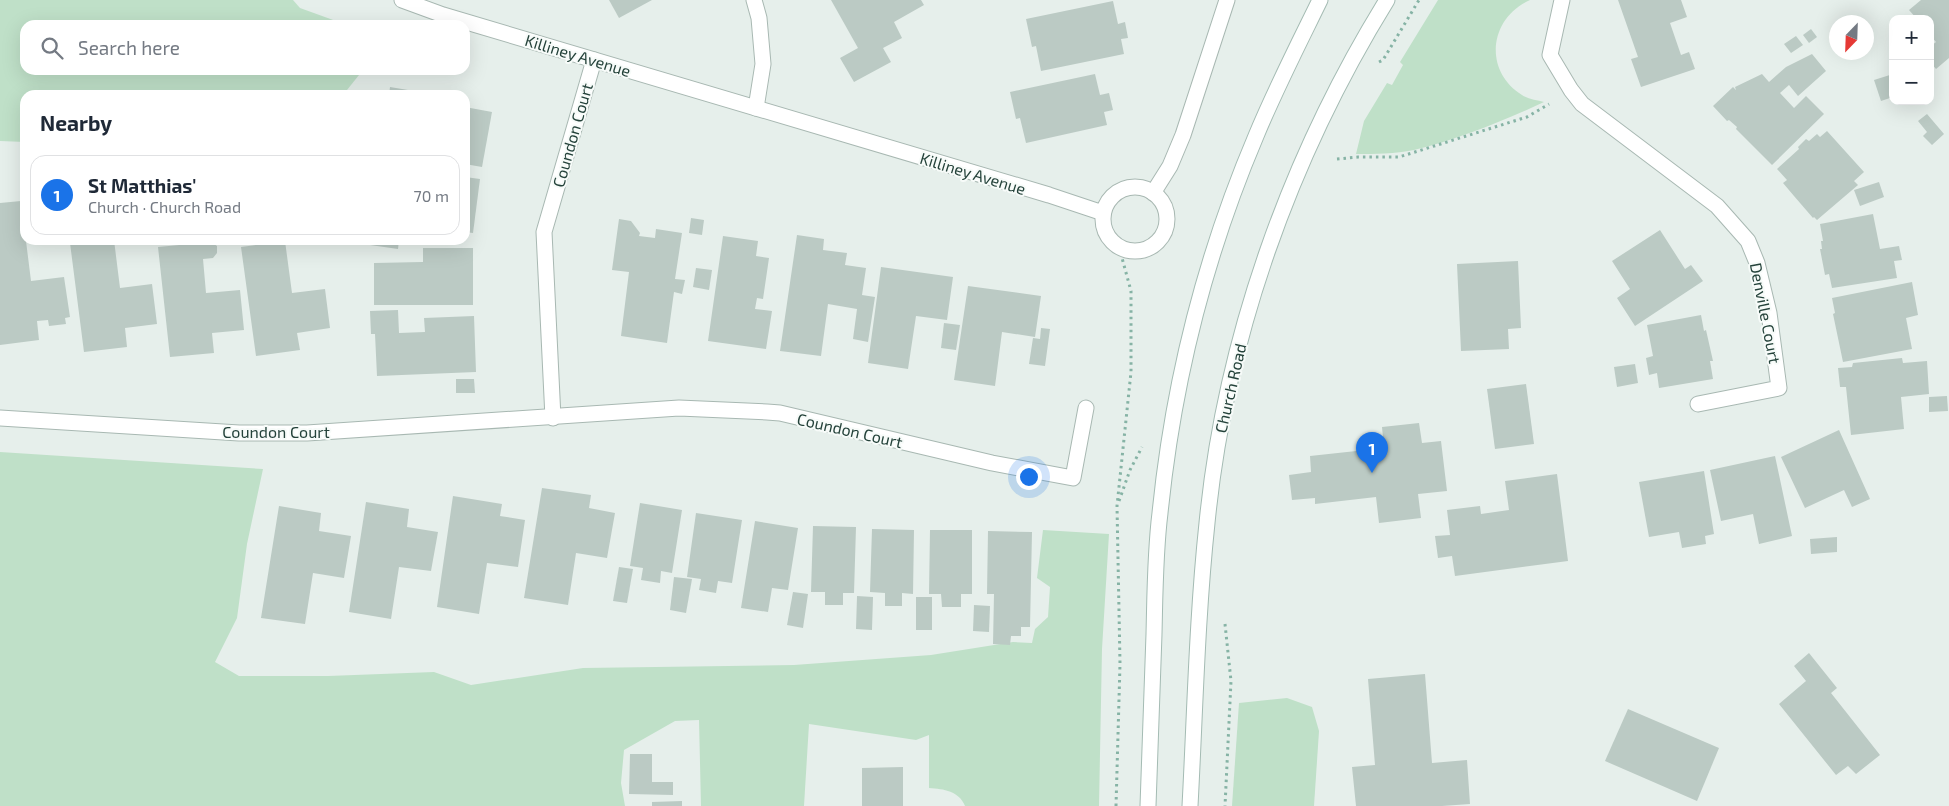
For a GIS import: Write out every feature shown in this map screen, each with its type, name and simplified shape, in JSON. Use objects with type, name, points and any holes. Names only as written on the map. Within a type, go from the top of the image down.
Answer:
[{"type":"street","name":"Killiney Avenue","points":[[402,0],[460,20]]},
{"type":"street","points":[[754,0],[759,18],[763,64],[756,108]]},
{"type":"street","points":[[1153,193],[1170,166],[1183,135],[1227,0]]},
{"type":"street","points":[[1148,806],[1159,513],[1171,431],[1185,357],[1204,282],[1255,137],[1320,0]]},
{"type":"street","name":"Church Road","points":[[1190,806],[1207,522],[1219,434],[1233,371],[1250,305],[1272,239],[1305,157],[1352,59],[1387,0]]},
{"type":"street","name":"Denville Court","points":[[1562,0],[1550,56],[1571,90],[1582,104],[1717,206],[1748,241],[1755,256],[1769,313],[1779,388],[1698,404]]},
{"type":"street","name":"Killiney Avenue","points":[[470,23],[1103,213]]},
{"type":"street","name":"Coundon Court","points":[[552,418],[544,232],[594,60]]},
{"type":"street","points":[[1141,188],[1153,193],[1164,206],[1167,216],[1166,226],[1163,235],[1157,243],[1148,249],[1138,252],[1128,251],[1111,241],[1103,223],[1103,213],[1113,196],[1121,190],[1141,188]]},
{"type":"street","name":"Coundon Court","points":[[0,418],[239,433],[288,433],[552,418],[680,408],[780,413],[992,463],[1072,478],[1086,408]]},
{"type":"path","points":[[1377,64],[1383,60],[1420,0]]},
{"type":"path","points":[[1337,159],[1358,157],[1399,158],[1527,118],[1549,104]]},
{"type":"path","points":[[1116,806],[1120,664],[1117,506],[1131,372],[1130,291],[1119,247]]},
{"type":"path","points":[[1117,506],[1130,470],[1146,440]]},
{"type":"path","points":[[1225,623],[1231,681],[1225,806]]},
{"type":"green space","points":[[0,0],[293,0],[300,8],[333,20],[20,20],[20,75],[359,75],[347,90],[20,90],[20,142],[0,141]]},
{"type":"green space","points":[[1438,0],[1530,0],[1516,8],[1506,19],[1499,32],[1496,45],[1497,59],[1501,73],[1509,85],[1524,96],[1544,102],[1514,116],[1430,146],[1400,152],[1356,154],[1364,121],[1387,83],[1392,85],[1403,65],[1400,62]]},
{"type":"green space","points":[[0,452],[263,469],[247,544],[237,618],[215,662],[239,676],[328,676],[434,672],[471,685],[583,668],[794,665],[931,655],[1013,642],[1032,643],[1035,629],[1048,617],[1050,587],[1037,578],[1043,530],[1109,534],[1102,649],[1099,806],[965,806],[955,794],[945,790],[929,788],[929,735],[916,740],[809,724],[804,806],[701,806],[699,720],[675,721],[624,750],[621,783],[625,806],[0,806]]},
{"type":"green space","points":[[1287,698],[1312,707],[1319,731],[1314,806],[1232,806],[1239,703]]},
{"type":"building","points":[[609,0],[652,0],[619,18]]},
{"type":"building","points":[[831,0],[921,0],[924,5],[894,22],[902,38],[883,48],[891,62],[854,82],[840,58],[858,48]]},
{"type":"building","points":[[1618,0],[1681,0],[1687,17],[1670,23],[1681,55],[1689,52],[1695,69],[1641,87],[1631,59],[1638,57]]},
{"type":"building","points":[[1921,0],[1949,0],[1949,58],[1936,69],[1934,67],[1934,44],[1936,42],[1934,40],[1934,15],[1913,15],[1909,10]]},
{"type":"building","points":[[1113,1],[1118,24],[1125,22],[1128,38],[1121,39],[1124,54],[1041,71],[1036,46],[1032,47],[1026,19]]},
{"type":"building","points":[[1811,29],[1817,37],[1809,43],[1803,35]]},
{"type":"building","points":[[1796,36],[1803,45],[1791,53],[1784,44]]},
{"type":"building","points":[[1812,54],[1826,71],[1798,96],[1789,85],[1780,93],[1794,108],[1806,96],[1824,114],[1772,165],[1736,129],[1737,127],[1729,120],[1727,121],[1713,106],[1733,87],[1736,90],[1735,87],[1762,74],[1769,82],[1786,67]]},
{"type":"building","points":[[1095,74],[1100,95],[1109,93],[1113,110],[1104,112],[1107,125],[1026,143],[1020,118],[1016,119],[1010,92]]},
{"type":"building","points":[[1889,75],[1889,98],[1881,101],[1874,80]]},
{"type":"building","points":[[390,87],[408,90],[390,90]]},
{"type":"building","points":[[470,108],[492,112],[482,167],[470,165]]},
{"type":"building","points":[[1927,114],[1944,134],[1932,145],[1923,136],[1927,132],[1918,121]]},
{"type":"building","points":[[1827,131],[1864,172],[1854,181],[1858,185],[1817,220],[1813,218],[1783,183],[1787,180],[1777,169],[1799,149],[1798,147],[1806,139],[1809,141],[1817,134],[1820,137]]},
{"type":"building","points":[[470,178],[480,179],[473,233],[470,233]]},
{"type":"building","points":[[1879,182],[1884,197],[1860,206],[1854,190]]},
{"type":"building","points":[[20,201],[20,245],[26,245],[31,281],[64,277],[70,317],[65,318],[66,324],[49,326],[48,320],[37,321],[39,340],[0,345],[0,203]]},
{"type":"building","points":[[1873,214],[1880,249],[1899,246],[1902,260],[1894,261],[1897,278],[1832,288],[1829,274],[1825,275],[1820,249],[1822,249],[1821,241],[1823,241],[1820,224]]},
{"type":"building","points":[[691,218],[704,220],[702,235],[689,233]]},
{"type":"building","points":[[619,219],[631,221],[640,233],[639,236],[655,238],[656,229],[682,233],[675,279],[685,280],[682,294],[674,292],[667,343],[621,336],[629,272],[612,270]]},
{"type":"building","points":[[1660,230],[1685,269],[1691,265],[1703,281],[1635,326],[1617,298],[1630,289],[1612,261]]},
{"type":"building","points":[[797,235],[824,239],[823,250],[847,253],[845,265],[866,268],[862,295],[875,297],[868,342],[853,339],[857,309],[828,304],[821,356],[780,351]]},
{"type":"building","points":[[723,236],[758,241],[756,256],[769,258],[763,299],[757,298],[755,309],[772,311],[766,349],[708,341]]},
{"type":"building","points":[[70,245],[115,245],[120,288],[152,284],[157,324],[125,328],[127,347],[84,352]]},
{"type":"building","points":[[179,245],[217,246],[217,253],[213,258],[203,259],[206,293],[240,290],[244,330],[212,333],[214,353],[170,357],[158,247]]},
{"type":"building","points":[[286,245],[292,293],[325,289],[330,328],[297,333],[300,350],[256,356],[241,247]]},
{"type":"building","points":[[370,245],[398,245],[398,249]]},
{"type":"building","points":[[423,248],[473,248],[473,305],[374,305],[374,263],[423,262]]},
{"type":"building","points":[[1518,261],[1521,328],[1508,329],[1509,349],[1461,351],[1457,264]]},
{"type":"building","points":[[881,267],[953,277],[947,320],[916,316],[908,369],[868,363]]},
{"type":"building","points":[[696,268],[712,270],[709,290],[693,287]]},
{"type":"building","points":[[1912,282],[1918,315],[1906,318],[1912,349],[1843,362],[1833,314],[1835,313],[1832,298]]},
{"type":"building","points":[[968,286],[1041,296],[1035,337],[1002,332],[995,386],[954,380]]},
{"type":"building","points":[[398,310],[399,333],[425,332],[424,318],[474,316],[476,372],[377,376],[375,334],[371,334],[370,311]]},
{"type":"building","points":[[1701,315],[1713,361],[1710,361],[1713,379],[1659,388],[1657,373],[1649,375],[1646,358],[1653,356],[1647,325]]},
{"type":"building","points":[[944,323],[960,325],[956,350],[941,348]]},
{"type":"building","points":[[1041,328],[1050,329],[1045,366],[1029,364],[1033,338],[1040,339]]},
{"type":"building","points":[[1902,358],[1903,363],[1927,361],[1929,394],[1901,397],[1904,429],[1851,435],[1846,387],[1840,387],[1838,368],[1852,367],[1853,363]]},
{"type":"building","points":[[1635,364],[1638,383],[1617,387],[1614,367]]},
{"type":"building","points":[[456,379],[474,379],[475,393],[456,393]]},
{"type":"building","points":[[1526,384],[1534,444],[1495,449],[1487,389]]},
{"type":"building","points":[[1947,396],[1948,411],[1929,412],[1929,397]]},
{"type":"building","points":[[1419,423],[1422,443],[1441,441],[1447,491],[1418,494],[1421,518],[1379,523],[1376,497],[1315,504],[1315,498],[1292,500],[1289,475],[1311,472],[1310,456],[1384,448],[1382,427]]},
{"type":"building","points":[[1839,430],[1870,499],[1852,507],[1844,490],[1805,508],[1781,457]]},
{"type":"building","points":[[1775,456],[1792,536],[1759,544],[1753,514],[1721,521],[1710,470]]},
{"type":"building","points":[[1704,471],[1714,534],[1705,536],[1706,544],[1682,548],[1679,532],[1649,537],[1639,482]]},
{"type":"building","points":[[1557,474],[1568,561],[1455,576],[1452,556],[1438,558],[1435,536],[1450,535],[1447,510],[1480,506],[1481,514],[1509,510],[1505,481]]},
{"type":"building","points":[[542,488],[591,495],[589,508],[615,513],[607,558],[576,553],[568,605],[524,598]]},
{"type":"building","points":[[453,496],[502,504],[500,516],[525,520],[518,567],[487,563],[479,614],[437,607]]},
{"type":"building","points":[[366,502],[409,509],[407,527],[438,532],[431,571],[399,567],[391,619],[349,612]]},
{"type":"building","points":[[640,503],[682,510],[672,573],[661,571],[660,583],[641,580],[643,568],[630,566]]},
{"type":"building","points":[[279,506],[321,513],[319,531],[351,536],[344,578],[313,573],[305,624],[261,618]]},
{"type":"building","points":[[696,513],[742,520],[732,583],[718,581],[716,593],[699,590],[701,579],[687,577]]},
{"type":"building","points":[[755,521],[798,528],[788,590],[772,588],[768,612],[741,608]]},
{"type":"building","points":[[813,526],[856,527],[854,593],[843,593],[843,605],[825,605],[825,592],[811,592]]},
{"type":"building","points":[[872,529],[914,530],[913,594],[902,593],[902,606],[885,606],[885,593],[870,592]]},
{"type":"building","points":[[930,530],[972,530],[972,594],[961,594],[961,607],[942,607],[941,594],[929,594]]},
{"type":"building","points":[[988,531],[1032,532],[1030,627],[1021,627],[1021,636],[1011,636],[1010,645],[993,644],[994,594],[987,594]]},
{"type":"building","points":[[1837,537],[1837,552],[1811,554],[1810,539]]},
{"type":"building","points":[[619,567],[633,569],[627,603],[613,601]]},
{"type":"building","points":[[674,577],[692,579],[686,613],[670,610]]},
{"type":"building","points":[[793,592],[808,594],[803,628],[787,625]]},
{"type":"building","points":[[857,596],[873,597],[872,630],[856,629]]},
{"type":"building","points":[[916,597],[932,597],[932,630],[916,630]]},
{"type":"building","points":[[974,605],[990,606],[989,632],[973,631]]},
{"type":"building","points":[[1809,653],[1837,688],[1831,693],[1880,755],[1856,774],[1848,766],[1836,775],[1779,704],[1806,681],[1794,666]]},
{"type":"building","points":[[1425,674],[1432,763],[1467,760],[1470,804],[1442,806],[1356,806],[1352,767],[1375,765],[1368,679]]},
{"type":"building","points":[[1628,709],[1719,748],[1697,801],[1605,761]]},
{"type":"building","points":[[630,754],[652,754],[652,782],[673,782],[673,795],[629,794]]},
{"type":"building","points":[[903,767],[903,806],[862,806],[862,768]]},
{"type":"building","points":[[682,801],[682,806],[652,806],[652,802]]},
{"type":"place","name":"St Matthias'","points":[[1372,473]]}]
